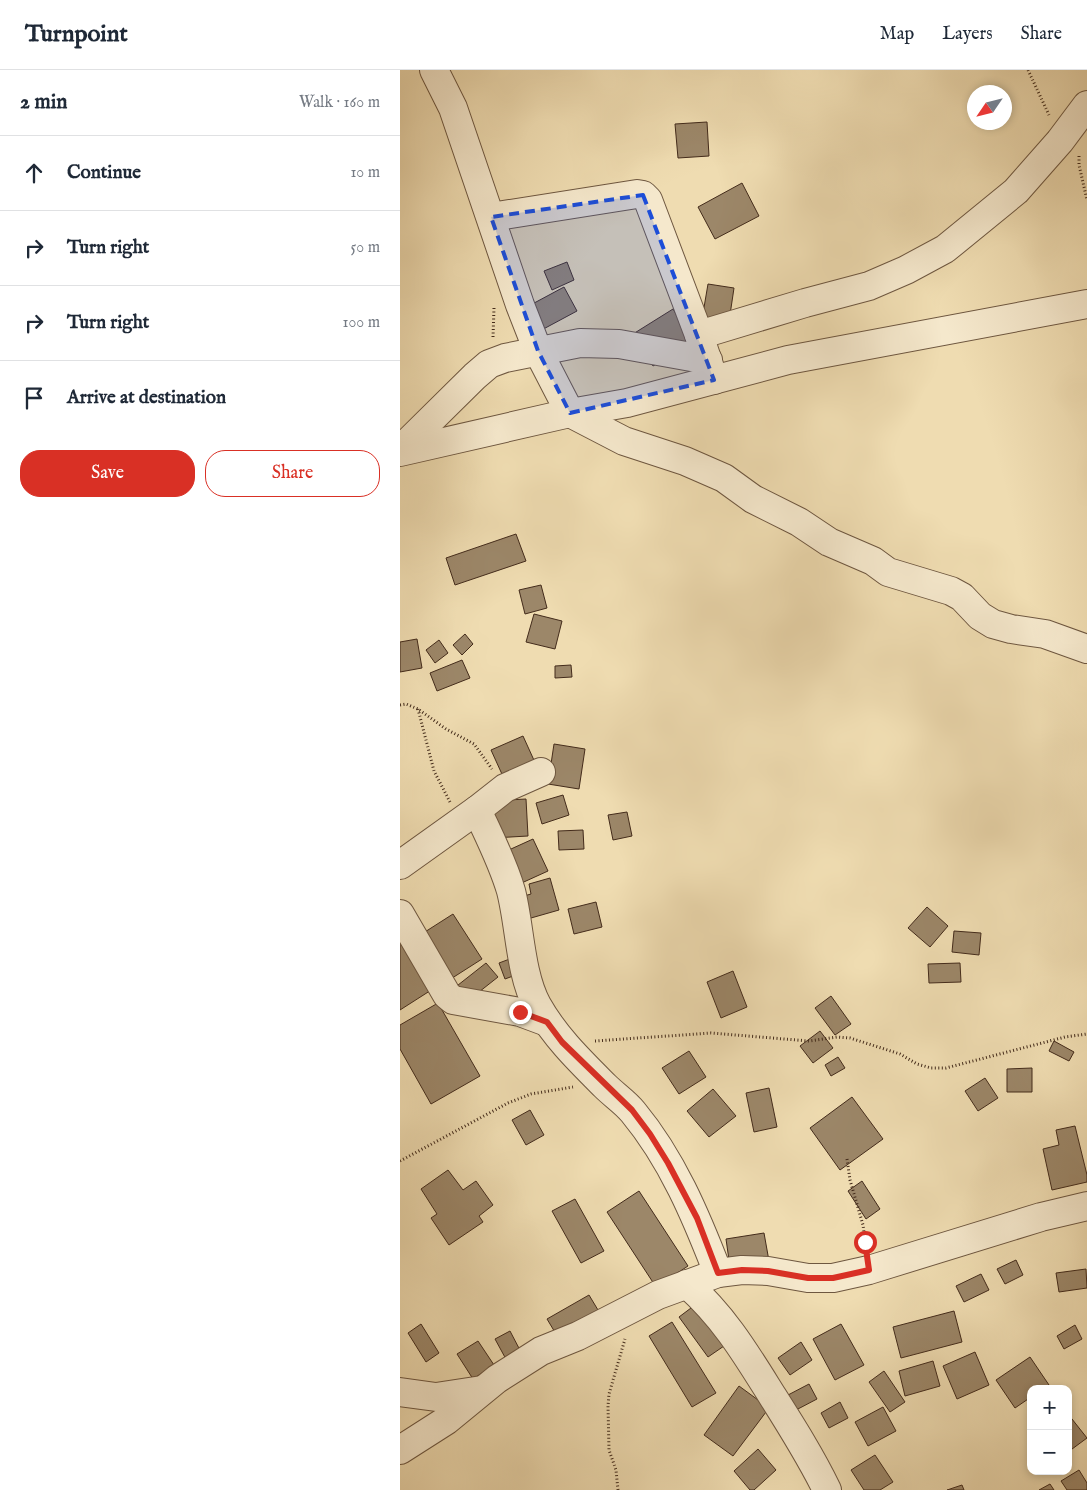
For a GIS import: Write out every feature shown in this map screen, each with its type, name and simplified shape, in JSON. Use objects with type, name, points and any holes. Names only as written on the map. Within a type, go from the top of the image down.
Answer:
[{"type":"street","points":[[434,70],[453,108],[510,277],[538,351],[570,413],[624,441],[724,478],[753,499],[799,522],[829,542],[873,561],[888,572],[951,590],[962,597],[980,616],[993,624],[1011,629],[1045,634],[1087,649]]},
{"type":"street","points":[[699,335],[869,286],[906,270],[945,249],[1016,191],[1060,141],[1087,105]]},
{"type":"street","points":[[491,217],[637,194],[643,195],[648,200],[711,370]]},
{"type":"street","points":[[400,451],[570,413],[627,403],[711,370],[788,360],[1087,304]]},
{"type":"street","points":[[400,451],[475,376],[490,364],[505,358],[580,343],[619,344],[711,370]]},
{"type":"street","points":[[405,856],[469,816],[505,788],[541,772]]},
{"type":"street","points":[[469,816],[496,852],[510,890],[529,986],[536,1003],[554,1032],[632,1110],[650,1134],[668,1163],[697,1218],[718,1273]]},
{"type":"street","points":[[400,914],[446,995],[453,1000],[520,1012],[554,1032]]},
{"type":"street","points":[[400,1450],[447,1420],[497,1379],[542,1351],[578,1336],[634,1306],[687,1284],[718,1273],[742,1270],[768,1271],[808,1278],[833,1278],[869,1270],[1041,1217],[1087,1206]]},
{"type":"street","points":[[687,1284],[714,1310],[736,1338],[813,1460],[827,1490]]},
{"type":"street","points":[[400,1392],[436,1397],[484,1390]]},
{"type":"path","points":[[1028,70],[1060,141]]},
{"type":"path","points":[[491,342],[494,318],[493,303]]},
{"type":"path","points":[[400,705],[406,704],[418,709],[446,729],[474,744],[505,788]]},
{"type":"path","points":[[418,709],[434,771],[469,816]]},
{"type":"path","points":[[554,1032],[711,1033],[809,1041],[837,1037],[850,1038],[900,1054],[917,1064],[931,1068],[946,1068],[1065,1036],[1087,1034]]},
{"type":"path","points":[[400,1161],[508,1103],[531,1094],[572,1087],[606,1086]]},
{"type":"path","points":[[847,1159],[850,1180],[863,1225],[869,1270]]},
{"type":"path","points":[[618,1490],[616,1470],[609,1450],[609,1394],[634,1306]]},
{"type":"highlighted area","points":[[643,195],[714,380],[570,413],[538,351],[491,217]]},
{"type":"building","points":[[707,122],[709,156],[678,158],[675,124]]},
{"type":"building","points":[[742,183],[759,216],[715,239],[698,207]]},
{"type":"building","points":[[567,262],[574,280],[552,290],[544,271]]},
{"type":"building","points":[[708,284],[734,288],[727,335],[700,331]]},
{"type":"building","points":[[564,287],[577,311],[536,333],[523,309]]},
{"type":"building","points":[[673,309],[693,342],[653,366],[633,334]]},
{"type":"building","points":[[516,534],[526,561],[455,585],[446,558]]},
{"type":"building","points":[[541,585],[547,608],[525,614],[519,590]]},
{"type":"building","points":[[534,614],[562,621],[555,649],[526,642]]},
{"type":"building","points":[[465,634],[473,644],[462,655],[453,645]]},
{"type":"building","points":[[417,639],[422,668],[400,672],[400,642]]},
{"type":"building","points":[[439,640],[448,653],[435,663],[426,650]]},
{"type":"building","points":[[462,660],[470,678],[437,691],[430,673]]},
{"type":"building","points":[[571,665],[572,677],[555,678],[555,666]]},
{"type":"building","points":[[523,736],[538,769],[506,783],[491,750]]},
{"type":"building","points":[[554,744],[585,749],[579,789],[548,784]]},
{"type":"building","points":[[563,795],[569,815],[542,824],[536,803]]},
{"type":"building","points":[[526,799],[528,836],[493,838],[490,801]]},
{"type":"building","points":[[627,812],[632,836],[613,840],[608,815]]},
{"type":"building","points":[[583,830],[584,849],[559,850],[558,831]]},
{"type":"building","points":[[533,839],[548,871],[515,886],[500,854]]},
{"type":"building","points":[[550,878],[559,910],[524,920],[517,898],[531,894],[529,884]]},
{"type":"building","points":[[596,902],[602,927],[574,934],[568,909]]},
{"type":"building","points":[[927,907],[948,926],[930,947],[908,928]]},
{"type":"building","points":[[453,914],[482,959],[446,982],[417,937]]},
{"type":"building","points":[[400,931],[436,987],[400,1010]]},
{"type":"building","points":[[954,931],[981,933],[979,955],[952,952]]},
{"type":"building","points":[[515,957],[521,973],[505,979],[499,963]]},
{"type":"building","points":[[486,963],[498,977],[465,1003],[453,989]]},
{"type":"building","points":[[960,963],[961,982],[929,983],[928,964]]},
{"type":"building","points":[[733,971],[747,1007],[721,1018],[707,982]]},
{"type":"building","points":[[831,996],[851,1024],[835,1035],[815,1008]]},
{"type":"building","points":[[438,1003],[480,1076],[431,1104],[400,1049],[400,1025]]},
{"type":"building","points":[[820,1031],[833,1048],[813,1063],[800,1046]]},
{"type":"building","points":[[1054,1041],[1074,1052],[1069,1061],[1049,1051]]},
{"type":"building","points":[[689,1051],[706,1077],[679,1094],[662,1068]]},
{"type":"building","points":[[838,1057],[845,1068],[831,1076],[825,1065]]},
{"type":"building","points":[[1032,1068],[1032,1092],[1007,1092],[1007,1069]]},
{"type":"building","points":[[985,1078],[998,1098],[978,1111],[965,1091]]},
{"type":"building","points":[[769,1088],[777,1127],[754,1132],[746,1093]]},
{"type":"building","points":[[713,1089],[736,1116],[709,1137],[687,1111]]},
{"type":"building","points":[[852,1097],[883,1139],[840,1170],[810,1128]]},
{"type":"building","points":[[530,1110],[544,1135],[526,1145],[512,1120]]},
{"type":"building","points":[[1075,1126],[1087,1182],[1052,1190],[1043,1149],[1059,1145],[1056,1130]]},
{"type":"building","points":[[448,1170],[463,1190],[476,1181],[493,1205],[479,1216],[483,1222],[449,1245],[431,1218],[437,1214],[421,1189]]},
{"type":"building","points":[[862,1181],[880,1209],[866,1219],[848,1191]]},
{"type":"building","points":[[639,1191],[688,1266],[656,1287],[607,1212]]},
{"type":"building","points":[[575,1199],[604,1251],[581,1263],[552,1211]]},
{"type":"building","points":[[764,1233],[769,1261],[730,1267],[726,1239]]},
{"type":"building","points":[[1016,1260],[1023,1275],[1005,1284],[997,1269]]},
{"type":"building","points":[[1086,1269],[1087,1288],[1059,1292],[1056,1273]]},
{"type":"building","points":[[981,1274],[989,1290],[964,1302],[956,1286]]},
{"type":"building","points":[[589,1295],[598,1310],[556,1334],[547,1319]]},
{"type":"building","points":[[695,1305],[724,1346],[708,1357],[679,1317]]},
{"type":"building","points":[[954,1311],[962,1342],[901,1358],[893,1327]]},
{"type":"building","points":[[672,1322],[716,1393],[692,1407],[649,1336]]},
{"type":"building","points":[[421,1324],[439,1353],[426,1362],[408,1333]]},
{"type":"building","points":[[841,1324],[864,1365],[835,1380],[813,1339]]},
{"type":"building","points":[[1075,1325],[1082,1339],[1064,1349],[1057,1336]]},
{"type":"building","points":[[510,1331],[522,1354],[507,1361],[495,1339]]},
{"type":"building","points":[[478,1341],[494,1365],[473,1379],[457,1354]]},
{"type":"building","points":[[801,1342],[812,1360],[790,1375],[778,1358]]},
{"type":"building","points":[[975,1352],[989,1385],[957,1399],[943,1366]]},
{"type":"building","points":[[1030,1357],[1049,1385],[1027,1385],[1027,1400],[1015,1408],[996,1380]]},
{"type":"building","points":[[933,1361],[940,1386],[905,1396],[899,1371]]},
{"type":"building","points":[[884,1371],[905,1402],[890,1412],[869,1382]]},
{"type":"building","points":[[809,1384],[817,1399],[796,1410],[788,1395]]},
{"type":"building","points":[[739,1386],[769,1408],[733,1456],[704,1435]]},
{"type":"building","points":[[840,1402],[848,1418],[829,1428],[821,1413]]},
{"type":"building","points":[[883,1407],[896,1431],[868,1446],[855,1422]]},
{"type":"building","points":[[1072,1419],[1087,1438],[1072,1449]]},
{"type":"building","points":[[758,1449],[776,1470],[754,1490],[750,1490],[734,1471]]},
{"type":"building","points":[[875,1455],[893,1482],[880,1490],[864,1490],[851,1470]]},
{"type":"building","points":[[1079,1470],[1087,1483],[1087,1490],[1067,1490],[1061,1481]]},
{"type":"building","points":[[1050,1484],[1054,1490],[1039,1490]]},
{"type":"building","points":[[962,1485],[964,1490],[947,1490]]},
{"type":"route","points":[[520,1012],[547,1022],[562,1042],[632,1110],[668,1163],[697,1218],[718,1273],[742,1270],[768,1271],[808,1278],[833,1278],[869,1270],[865,1242]]}]
